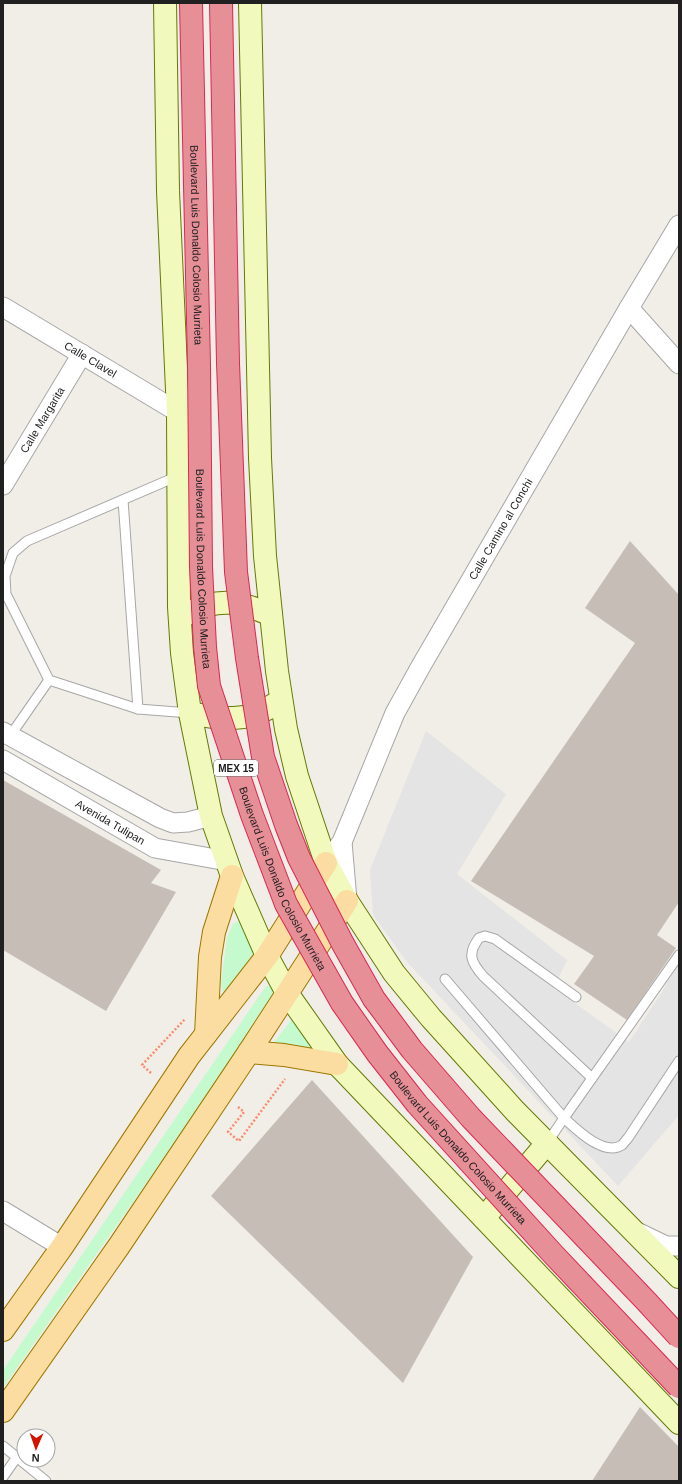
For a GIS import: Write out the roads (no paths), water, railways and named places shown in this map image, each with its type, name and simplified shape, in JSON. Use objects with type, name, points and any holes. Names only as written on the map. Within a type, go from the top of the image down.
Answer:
[{"type":"highway","name":"Boulevard Luis Donaldo Colosio Murrieta","points":[[191,3],[199,365],[201,567],[204,648],[209,686],[252,815],[286,904],[342,1003],[377,1053],[417,1104],[553,1254],[679,1387]]},
{"type":"highway","name":"Boulevard Luis Donaldo Colosio Murrieta","points":[[221,3],[228,363],[236,572],[247,658],[263,757],[286,825],[310,882],[370,992],[412,1050],[470,1118],[679,1337]]},
{"type":"main road","points":[[3,1330],[62,1247],[189,1056],[267,956],[326,863]]},
{"type":"main road","points":[[206,1034],[210,957],[214,932],[230,869]]},
{"type":"main road","points":[[3,1411],[119,1246],[249,1052],[347,901]]},
{"type":"main road","points":[[249,1052],[284,1055],[337,1064]]},
{"type":"street","name":"MEX 15","points":[[165,3],[168,191],[178,412],[179,607],[182,653],[190,713],[211,816],[230,869],[267,956],[287,993],[337,1064],[679,1423]]},
{"type":"street","points":[[250,3],[260,458],[271,615],[281,699],[297,776],[326,863],[347,901],[394,973],[431,1018],[515,1111],[679,1277]]},
{"type":"street","name":"Calle Camino al Conchi","points":[[342,842],[395,713],[417,672],[679,225]]},
{"type":"street","name":"Calle Clavel","points":[[3,306],[178,412]]},
{"type":"street","points":[[629,308],[679,364]]},
{"type":"street","name":"Calle Margarita","points":[[3,485],[82,354]]},
{"type":"street","points":[[180,618],[199,607],[218,603],[238,603],[271,615]]},
{"type":"street","points":[[190,713],[204,716],[239,719],[252,716],[281,699]]},
{"type":"street","points":[[5,761],[11,736],[160,818],[173,823],[188,822],[211,816]]},
{"type":"street","name":"Avenida Tulipan","points":[[5,761],[155,848],[230,869]]},
{"type":"street","points":[[326,863],[342,842]]},
{"type":"street","points":[[342,842],[347,901]]},
{"type":"street","points":[[484,1218],[547,1143]]},
{"type":"street","points":[[3,1211],[62,1247]]},
{"type":"street","points":[[635,1232],[666,1246],[679,1246]]},
{"type":"lane","points":[[178,476],[27,541],[13,553],[5,576],[6,594],[49,680],[138,709],[190,713]]},
{"type":"lane","points":[[123,500],[138,709]]},
{"type":"lane","points":[[11,736],[49,680]]},
{"type":"lane","points":[[576,998],[494,939],[485,936],[479,938],[474,945],[471,956],[475,967],[592,1078]]},
{"type":"lane","points":[[547,1143],[679,955]]},
{"type":"lane","points":[[445,979],[564,1118],[593,1142],[605,1146],[621,1146],[628,1138],[679,1061]]},
{"type":"lane","points":[[3,1446],[16,1456]]},
{"type":"lane","points":[[3,1477],[16,1458]]},
{"type":"lane","points":[[30,1468],[46,1481]]}]
